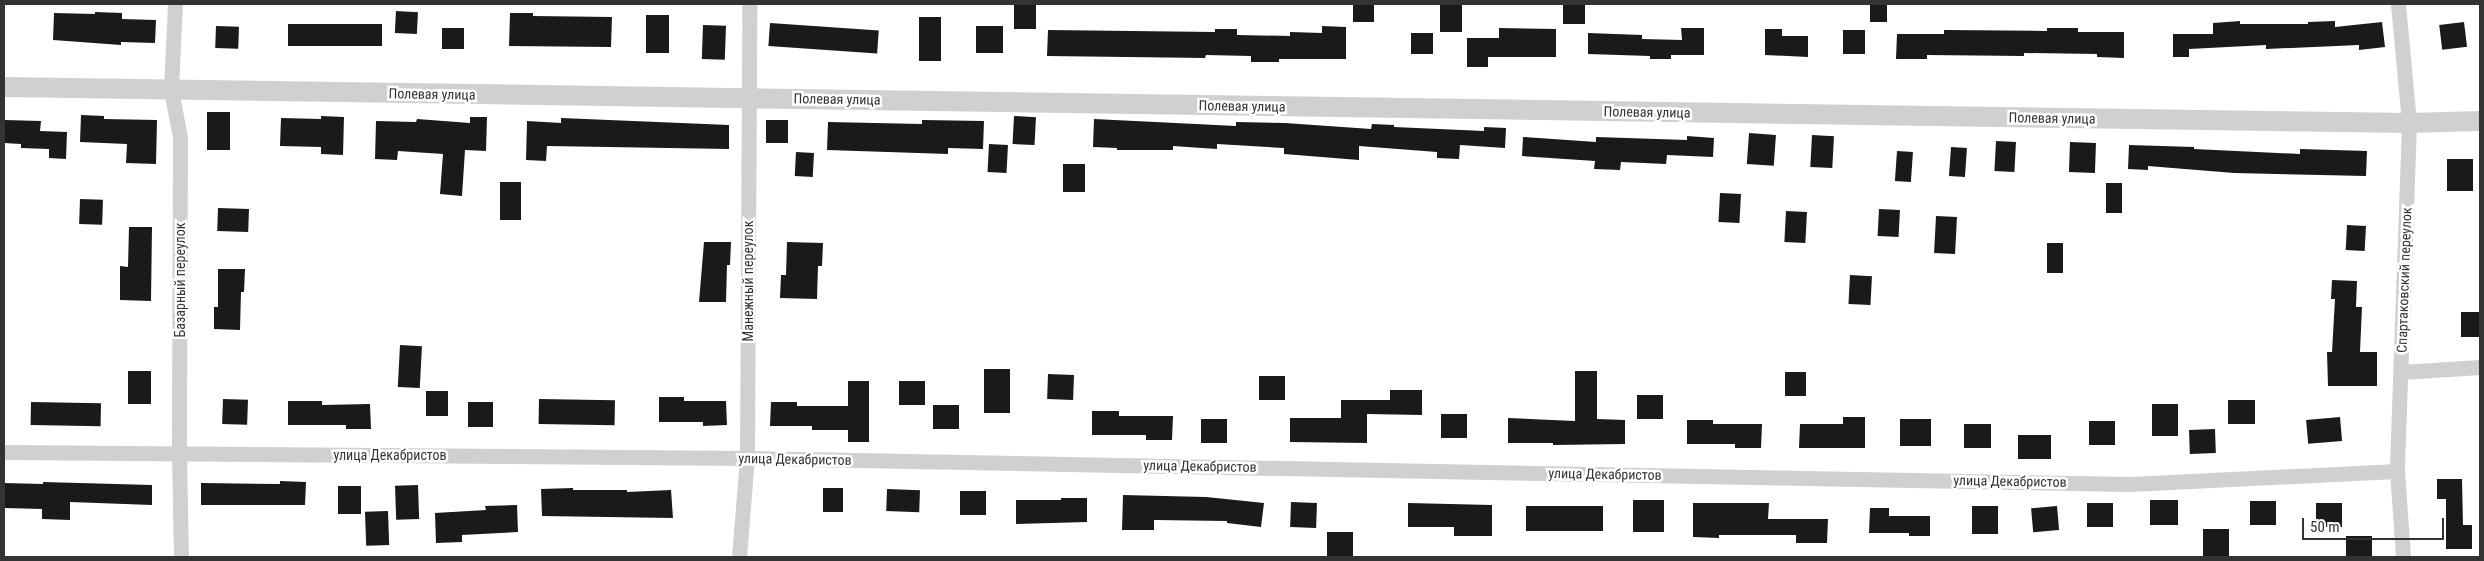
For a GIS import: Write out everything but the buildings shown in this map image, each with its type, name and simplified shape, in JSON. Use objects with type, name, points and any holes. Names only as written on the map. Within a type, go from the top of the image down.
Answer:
[{"type":"street","name":"Базарный переулок","points":[[175,4],[171,90],[180,136],[178,454],[181,557]]},
{"type":"street","name":"Манежный переулок","points":[[739,557],[748,458],[749,4]]},
{"type":"street","name":"Спартаковский переулок","points":[[2398,4],[2409,123],[2397,471],[2403,557]]},
{"type":"street","name":"Полевая улица","points":[[4,87],[2409,123],[2480,121]]},
{"type":"street","points":[[2401,372],[2480,367]]},
{"type":"street","name":"улица Декабристов","points":[[4,452],[748,458],[2130,484],[2397,471]]}]
